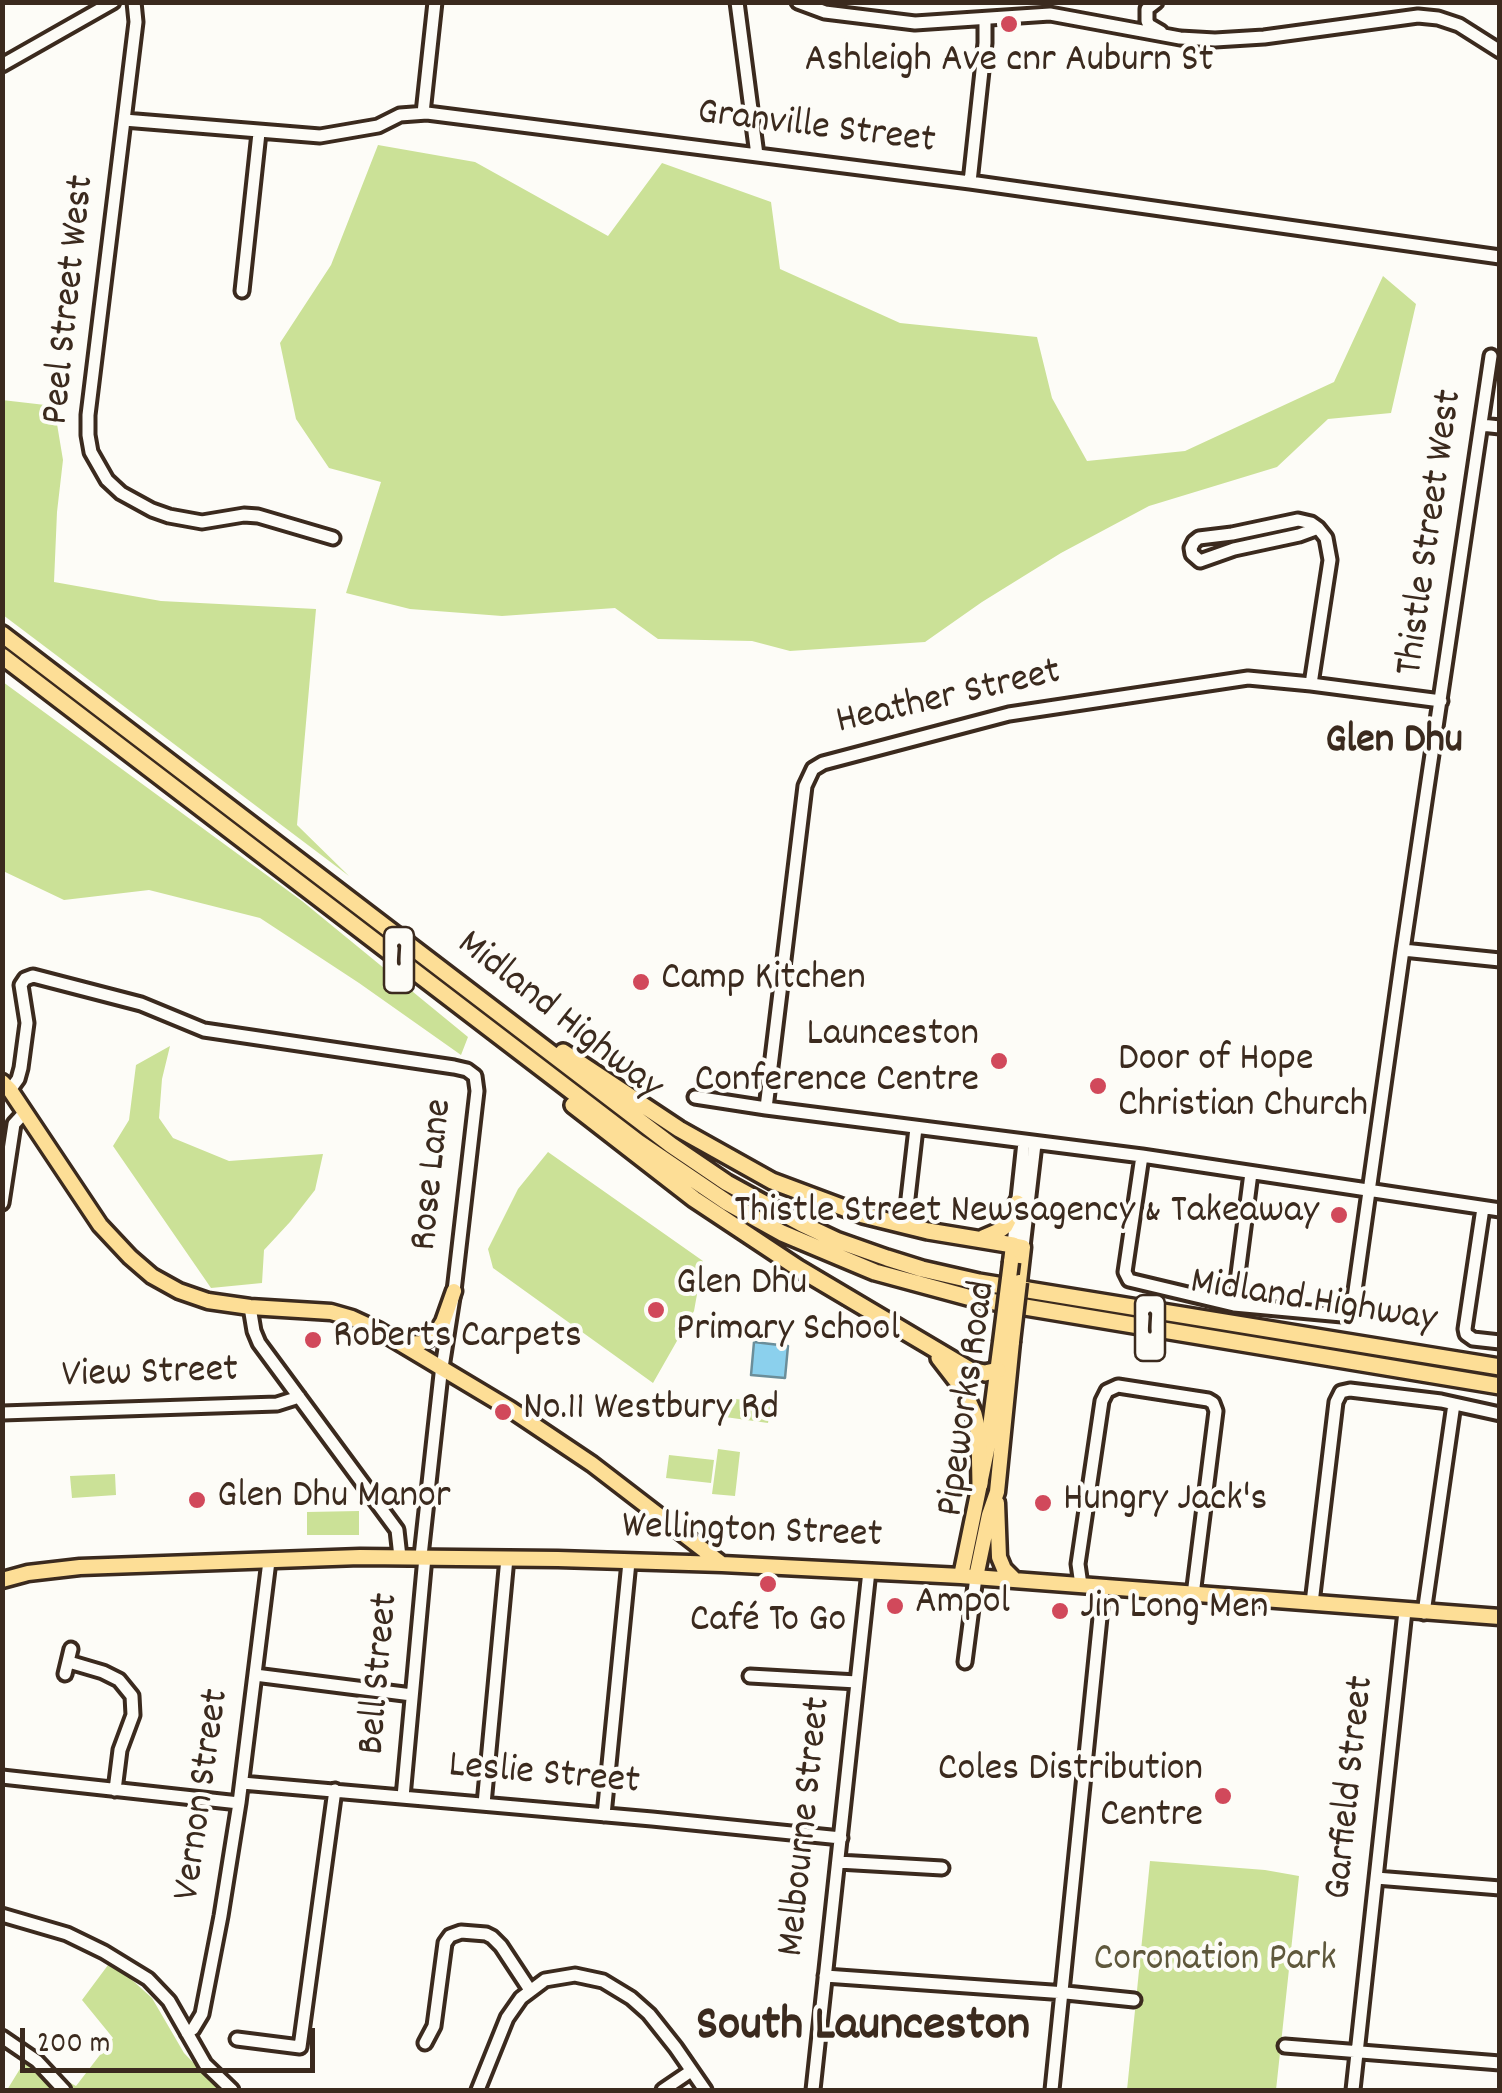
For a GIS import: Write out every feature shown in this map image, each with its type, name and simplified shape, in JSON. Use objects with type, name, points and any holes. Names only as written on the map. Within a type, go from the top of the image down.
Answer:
[{"type":"highway","name":"Midland Highway","points":[[2,634],[600,1092],[704,1167],[790,1218],[864,1250],[936,1272],[1034,1292],[1500,1367]]},
{"type":"highway","name":"Midland Highway","points":[[2,656],[676,1168],[752,1217],[841,1260],[971,1298],[1500,1386]]},
{"type":"highway","points":[[402,962],[491,1040],[694,1199],[912,1337],[976,1372],[998,1370]]},
{"type":"highway","points":[[452,977],[679,1129],[741,1165],[800,1193],[863,1215],[974,1239],[1017,1254]]},
{"type":"highway","points":[[974,1239],[1002,1229],[1017,1203]]},
{"type":"highway","points":[[912,1337],[948,1368],[969,1400],[991,1487]]},
{"type":"main road","points":[[6,1086],[100,1225],[140,1267],[166,1285],[194,1297],[250,1308],[331,1312],[404,1344],[592,1464],[722,1564]]},
{"type":"main road","name":"Pipeworks Road","points":[[991,1487],[988,1450],[998,1370],[1019,1282],[1017,1254]]},
{"type":"main road","name":"Pipeworks Road","points":[[969,1577],[991,1487],[1017,1254]]},
{"type":"main road","points":[[404,1344],[422,1343],[435,1334],[454,1292]]},
{"type":"main road","points":[[991,1487],[999,1558],[1015,1580]]},
{"type":"main road","name":"Wellington Street","points":[[2,1580],[80,1566],[400,1556],[508,1558],[969,1577],[1500,1618]]},
{"type":"street","points":[[2,64],[114,2]]},
{"type":"street","name":"Peel Street West","points":[[134,2],[136,22],[88,415],[90,452],[97,466],[122,493],[168,516],[202,522],[258,516],[333,538]]},
{"type":"street","points":[[423,113],[435,2]]},
{"type":"street","points":[[737,2],[758,154]]},
{"type":"street","points":[[798,2],[825,12],[915,24],[1050,14],[1180,38],[1216,40],[1418,16],[1459,25],[1500,51]]},
{"type":"street","points":[[1124,28],[1151,6]]},
{"type":"street","points":[[1151,6],[1150,25],[1180,38]]},
{"type":"street","points":[[970,182],[985,20]]},
{"type":"street","name":"Granville Street","points":[[124,120],[320,136],[423,113],[970,182],[1500,257]]},
{"type":"street","points":[[242,291],[259,133]]},
{"type":"street","name":"Thistle Street West","points":[[1234,1305],[1342,1315],[1348,1312],[1354,1298],[1491,356]]},
{"type":"street","points":[[1481,424],[1500,427]]},
{"type":"street","points":[[1311,684],[1330,560],[1326,538],[1318,528],[1298,520],[1200,538],[1194,542],[1192,554],[1200,561],[1206,560],[1318,528]]},
{"type":"street","name":"Heather Street","points":[[766,1108],[805,786],[813,770],[822,764],[1031,710],[1248,678],[1441,701]]},
{"type":"street","points":[[1403,950],[1500,960]]},
{"type":"street","name":"Rose Lane","points":[[6,1086],[15,1086],[22,1068],[28,1024],[22,985],[33,976],[141,1004],[204,1030],[454,1066],[472,1073],[478,1091],[442,1367],[423,1556]]},
{"type":"street","points":[[695,1097],[1142,1156],[1500,1210]]},
{"type":"street","points":[[2,1203],[14,1124],[24,1112]]},
{"type":"street","points":[[908,1207],[916,1128]]},
{"type":"street","name":"Pipeworks Road","points":[[1017,1254],[1017,1203],[1029,1143]]},
{"type":"street","name":"Pipeworks Road","points":[[1017,1254],[1029,1143]]},
{"type":"street","points":[[1142,1156],[1126,1277],[1134,1283],[1234,1305],[1251,1173]]},
{"type":"street","points":[[1483,1208],[1465,1330],[1473,1339],[1500,1342]]},
{"type":"street","points":[[250,1308],[254,1334],[396,1530],[400,1556]]},
{"type":"street","points":[[1080,1585],[1078,1564],[1102,1401],[1107,1391],[1118,1386],[1208,1400],[1216,1411],[1193,1595]]},
{"type":"street","points":[[1312,1603],[1336,1402],[1341,1392],[1353,1390],[1500,1414]]},
{"type":"street","name":"View Street","points":[[2,1413],[277,1404],[299,1397]]},
{"type":"street","points":[[1424,1613],[1454,1404]]},
{"type":"street","name":"Bell Street","points":[[403,1797],[423,1556]]},
{"type":"street","points":[[484,1804],[508,1558]]},
{"type":"street","name":"Vernon Street","points":[[188,2033],[198,2022],[204,2003],[240,1803],[269,1561]]},
{"type":"street","points":[[604,1814],[629,1562]]},
{"type":"street","name":"Melbourne Street","points":[[813,2090],[869,1571]]},
{"type":"street","name":"Pipeworks Road","points":[[965,1662],[969,1577]]},
{"type":"street","points":[[1052,2090],[1104,1588]]},
{"type":"street","name":"Garfield Street","points":[[1353,2090],[1405,1612]]},
{"type":"street","points":[[68,1662],[120,1680],[132,1696],[133,1715],[120,1750],[115,1790]]},
{"type":"street","points":[[255,1675],[412,1695]]},
{"type":"street","points":[[750,1676],[857,1682]]},
{"type":"street","points":[[2,1777],[240,1803]]},
{"type":"street","name":"Leslie Street","points":[[242,1782],[841,1838]]},
{"type":"street","points":[[237,2039],[300,2047],[335,1790]]},
{"type":"street","points":[[838,1862],[942,1868]]},
{"type":"street","points":[[1376,1878],[1500,1888]]},
{"type":"street","points":[[2,1914],[67,1934],[135,1970],[160,1989],[179,2014],[206,2064],[232,2090]]},
{"type":"street","points":[[424,2043],[434,2026],[444,1943],[450,1936],[461,1932],[492,1937],[530,1990]]},
{"type":"street","points":[[478,2090],[514,2006],[546,1980],[564,1975],[585,1975],[622,1991],[648,2014],[705,2090]]},
{"type":"street","points":[[825,1976],[1134,2000]]},
{"type":"street","points":[[2,2037],[37,2061],[64,2090]]},
{"type":"street","points":[[1285,2046],[1500,2064]]},
{"type":"street","points":[[663,2090],[692,2071]]},
{"type":"green space","points":[[378,145],[475,162],[608,236],[662,163],[771,202],[780,269],[900,323],[1037,337],[1052,398],[1087,461],[1185,451],[1334,382],[1383,276],[1416,304],[1391,413],[1328,419],[1277,467],[1149,506],[1061,553],[925,642],[790,651],[752,641],[658,639],[615,608],[502,616],[410,609],[346,593],[381,482],[329,468],[296,419],[280,343],[331,265]]},
{"type":"green space","points":[[2,400],[54,406],[63,460],[54,582],[161,601],[316,609],[297,825],[349,876],[3,615]]},
{"type":"green space","points":[[3,682],[302,901],[468,1037],[461,1055],[260,918],[149,890],[64,900],[3,871]]},
{"type":"green space","points":[[170,1046],[159,1118],[173,1138],[229,1161],[323,1154],[315,1190],[264,1250],[262,1283],[211,1288],[113,1146],[129,1120],[136,1065]]},
{"type":"green space","points":[[548,1152],[703,1261],[694,1311],[653,1383],[493,1268],[488,1249],[518,1189]]},
{"type":"green space","points":[[727,1398],[771,1403],[768,1423],[725,1417]]},
{"type":"green space","points":[[718,1449],[740,1452],[735,1496],[712,1494]]},
{"type":"green space","points":[[669,1455],[714,1460],[711,1483],[666,1478]]},
{"type":"green space","points":[[115,1474],[116,1495],[72,1498],[70,1476]]},
{"type":"green space","points":[[359,1511],[359,1535],[307,1535],[307,1512]]},
{"type":"green space","name":"Coronation Park","points":[[1150,1861],[1299,1876],[1276,2090],[1127,2090]]},
{"type":"green space","points":[[111,1961],[152,1998],[184,2053],[220,2090],[7,2090],[26,2059],[76,2086],[113,2038],[82,2000]]},
{"type":"water","points":[[754,1342],[788,1346],[785,1378],[751,1375]]},
{"type":"place","name":"Ashleigh Ave cnr Auburn St","points":[[1009,24]]},
{"type":"place","name":"Camp Kitchen","points":[[641,982]]},
{"type":"place","name":"Launceston Conference Centre","points":[[999,1061]]},
{"type":"place","name":"Door of Hope Christian Church","points":[[1098,1086]]},
{"type":"place","name":"Thistle Street Newsagency & Takeaway","points":[[1339,1215]]},
{"type":"place","name":"Glen Dhu Primary School","points":[[656,1310]]},
{"type":"place","name":"Roberts Carpets","points":[[313,1340]]},
{"type":"place","name":"No.11 Westbury Rd","points":[[503,1412]]},
{"type":"place","name":"Glen Dhu Manor","points":[[197,1500]]},
{"type":"place","name":"Hungry Jack's","points":[[1043,1503]]},
{"type":"place","name":"Café To Go","points":[[768,1584]]},
{"type":"place","name":"Ampol","points":[[895,1606]]},
{"type":"place","name":"Jin Long Men","points":[[1060,1611]]},
{"type":"place","name":"Coles Distribution Centre","points":[[1223,1796]]},
{"type":"district","name":"Glen Dhu","points":[[1394,744]]},
{"type":"district","name":"South Launceston","points":[[863,2030]]}]
